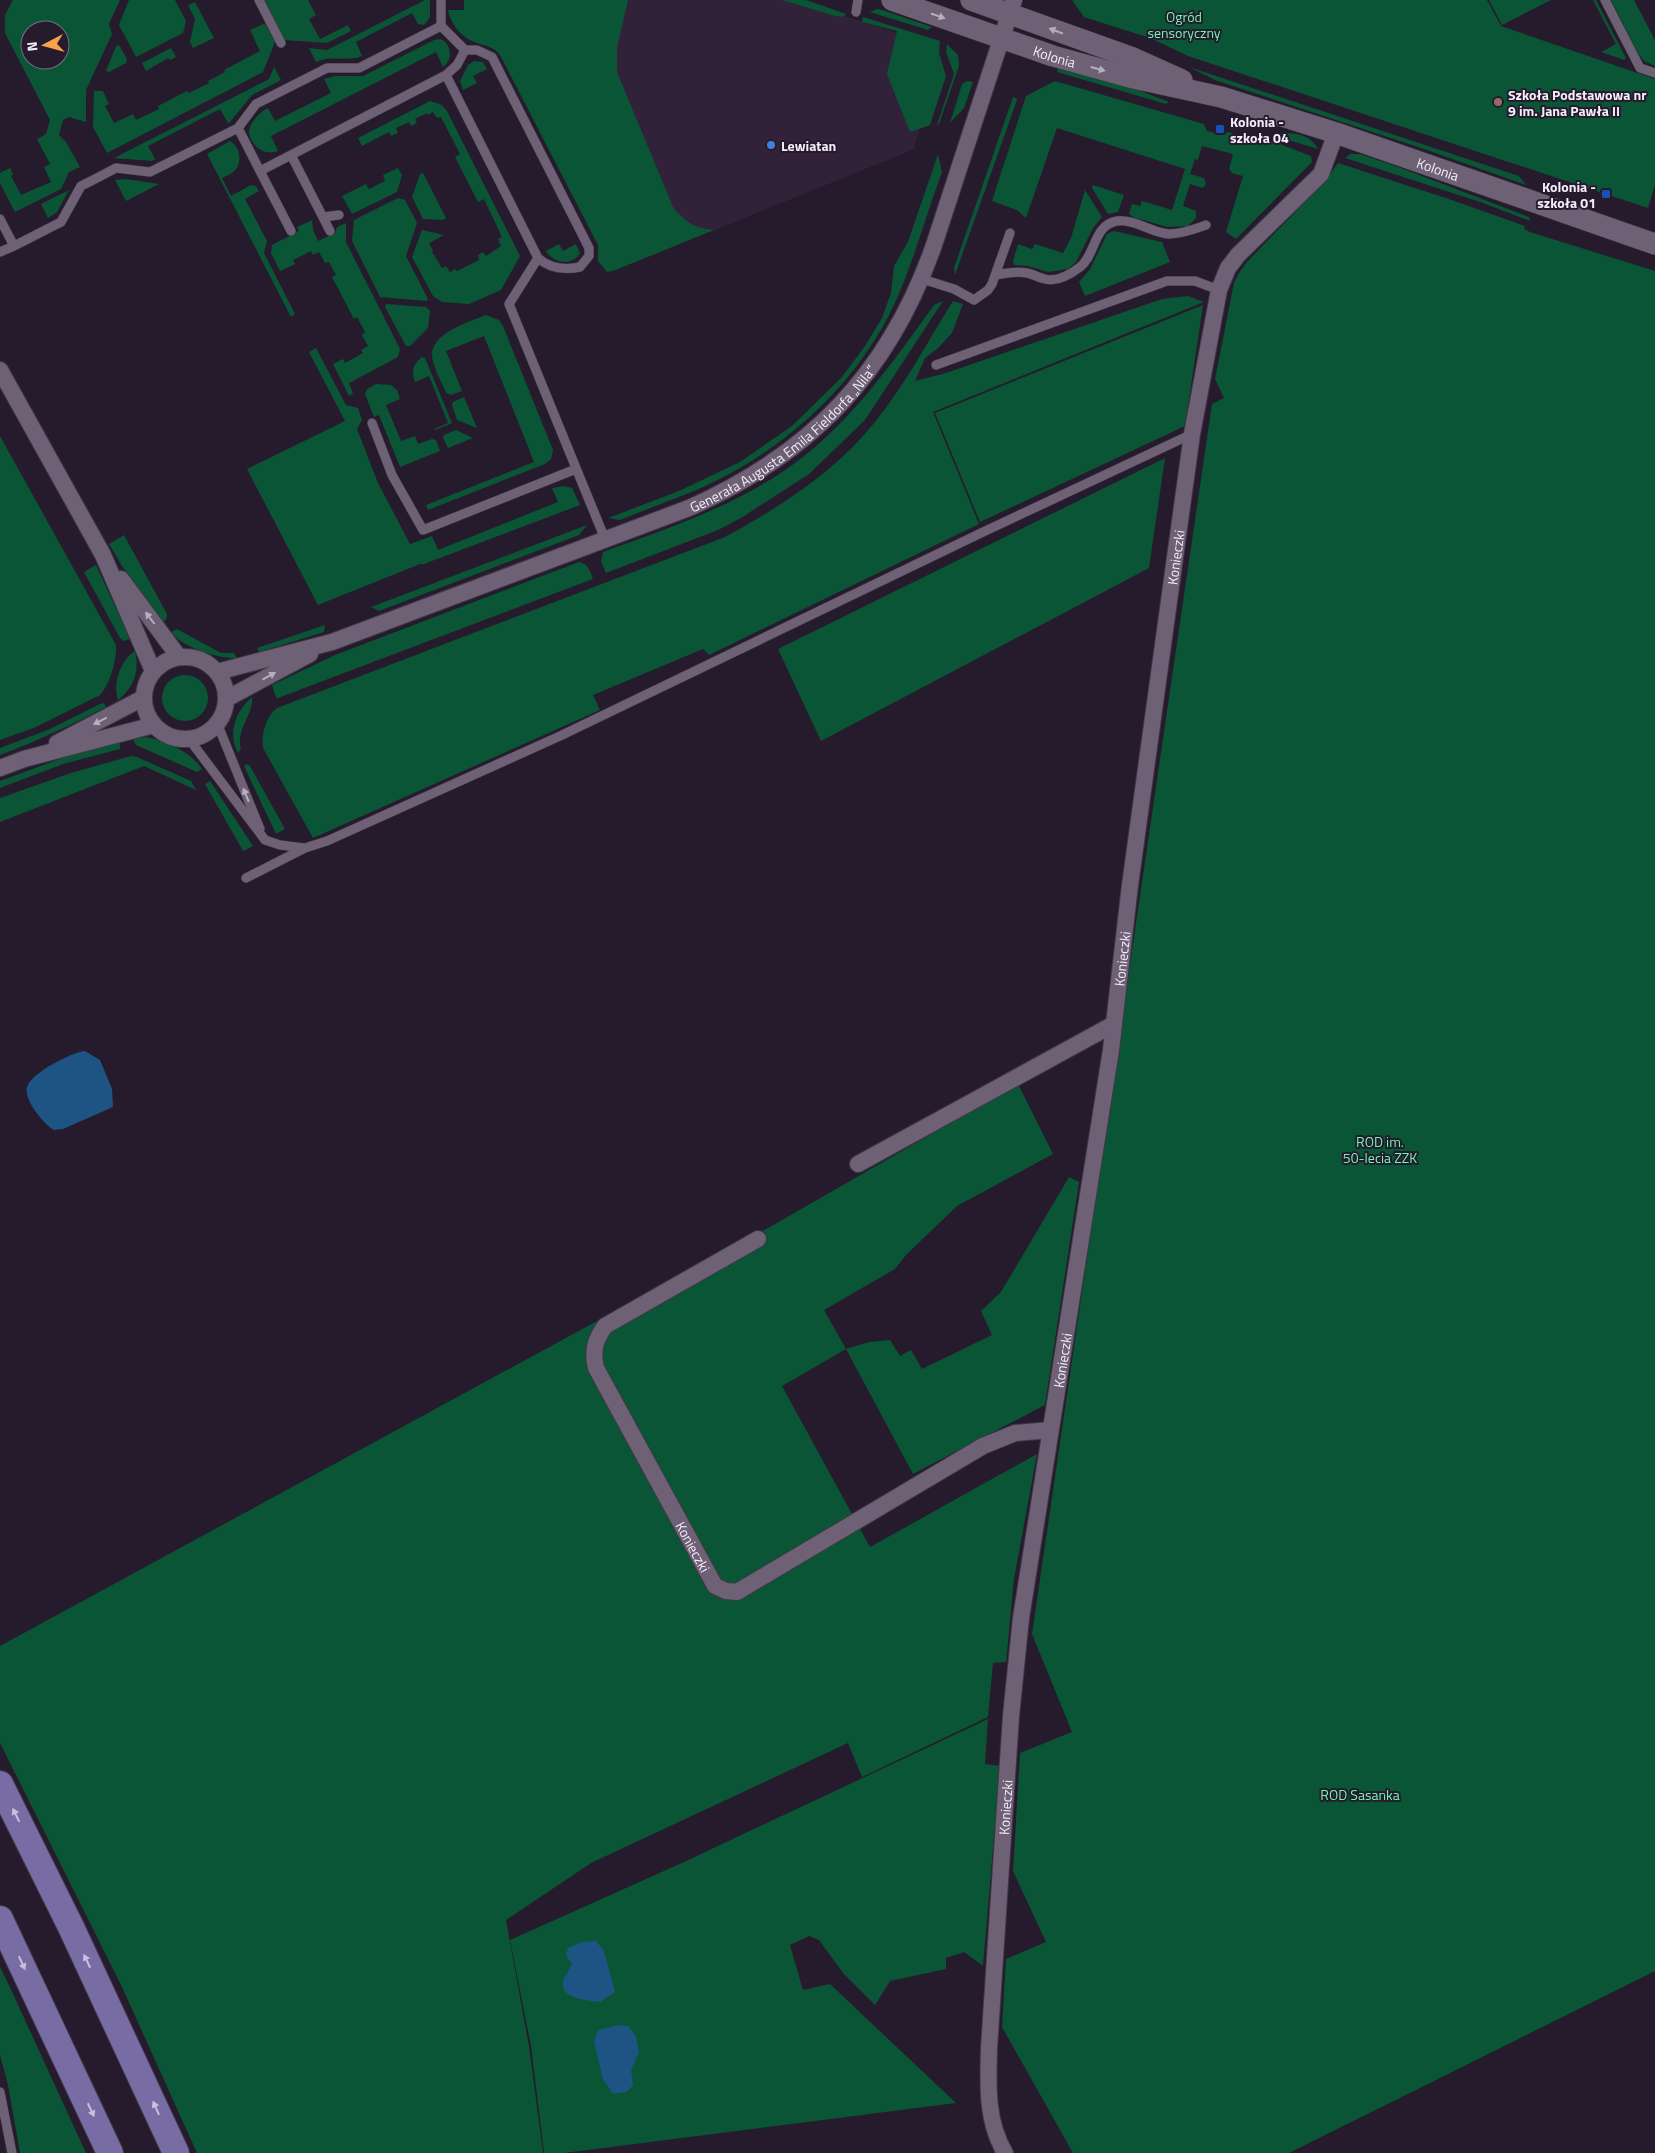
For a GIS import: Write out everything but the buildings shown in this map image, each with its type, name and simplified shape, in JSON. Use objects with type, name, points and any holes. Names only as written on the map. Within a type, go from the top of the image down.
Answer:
[{"type":"main road","points":[[0,1784],[80,1945],[176,2153]]},
{"type":"main road","points":[[0,1919],[110,2153]]},
{"type":"street","name":"Kolonia","points":[[892,0],[1092,68],[1222,97],[1336,133],[1405,156],[1543,207],[1655,244]]},
{"type":"street","name":"Kolonia","points":[[971,0],[1012,6],[1060,33],[1133,58],[1222,97]]},
{"type":"street","name":"Generała Augusta Emila Fieldorfa „Nila”","points":[[217,672],[332,642],[689,508],[727,491],[761,472],[796,446],[830,416],[861,382],[885,348],[904,316],[922,279],[1012,6]]},
{"type":"street","name":"Konieczki","points":[[1006,2153],[990,2116],[988,2086],[989,2048],[1011,1716],[1021,1618],[1114,1024],[1143,787],[1192,434],[1219,290],[1228,268],[1238,255],[1321,174],[1336,133]]},
{"type":"street","points":[[0,370],[103,555],[153,671]]},
{"type":"street","points":[[103,555],[179,657]]},
{"type":"street","name":"Generała Augusta Emila Fieldorfa „Nila”","points":[[226,699],[332,642]]},
{"type":"street","points":[[179,657],[200,659],[217,672],[225,689],[225,708],[217,723],[205,734],[189,739],[170,736],[154,725],[145,707],[143,698],[148,679],[153,671],[169,659],[179,657]]},
{"type":"street","points":[[24,759],[143,698]]},
{"type":"street","points":[[0,768],[24,759],[154,725]]},
{"type":"street","points":[[858,1164],[1114,1024]]},
{"type":"street","name":"Konieczki","points":[[758,1239],[605,1326],[597,1338],[592,1354],[596,1368],[716,1586],[726,1591],[737,1592],[983,1446],[1015,1433],[1029,1430],[1050,1430]]},
{"type":"lane","points":[[258,0],[281,43]]},
{"type":"lane","points":[[440,0],[441,26],[466,50],[478,50],[492,57],[589,248],[589,256],[586,263],[571,269],[555,268],[545,265],[538,258],[446,75]]},
{"type":"lane","points":[[856,12],[858,0]]},
{"type":"lane","points":[[1605,0],[1640,68],[1655,73]]},
{"type":"lane","points":[[0,252],[61,222],[81,186],[116,168],[150,172],[238,128],[256,104],[326,68],[359,68],[441,26]]},
{"type":"lane","points":[[260,171],[446,75],[457,65],[466,50]]},
{"type":"lane","points":[[238,128],[291,231]]},
{"type":"lane","points":[[291,155],[330,232]]},
{"type":"lane","points":[[322,217],[339,214]]},
{"type":"lane","points":[[0,219],[14,246]]},
{"type":"lane","points":[[996,275],[1015,272],[1027,273],[1046,280],[1059,278],[1083,266],[1099,233],[1106,226],[1116,221],[1169,234],[1188,231],[1206,224]]},
{"type":"lane","points":[[922,279],[954,289],[974,300],[988,290],[996,275],[1010,233]]},
{"type":"lane","points":[[538,258],[509,304],[605,539]]},
{"type":"lane","points":[[936,365],[1167,282],[1195,281],[1219,290]]},
{"type":"lane","points":[[372,423],[392,475],[423,530],[576,469]]},
{"type":"lane","points":[[246,878],[305,848],[327,841],[560,736],[981,533],[1192,434]]},
{"type":"lane","points":[[217,723],[265,840]]},
{"type":"lane","points":[[189,739],[265,840],[280,845],[305,848]]},
{"type":"lane","points":[[0,2092],[12,2153]]},
{"type":"shaded area","points":[[520,0],[793,0],[898,33],[938,77],[914,146],[915,149],[613,271]]},
{"type":"green space","points":[[13,0],[120,0],[109,24],[112,34],[86,90],[86,122],[69,117],[63,120],[59,135],[66,142],[80,167],[69,172],[61,189],[15,212],[0,183],[0,173],[10,168],[13,174],[11,176],[21,195],[51,182],[44,167],[50,164],[37,139],[46,134],[50,120],[24,70],[70,70],[70,20],[20,20],[20,62],[5,33],[5,15]]},
{"type":"green space","points":[[129,0],[175,0],[186,21],[183,33],[136,57],[119,25]]},
{"type":"green space","points":[[265,0],[308,0],[316,15],[309,19],[320,39],[348,25],[351,31],[327,43],[284,40]]},
{"type":"green space","points":[[425,0],[430,0],[430,17],[424,25],[418,24],[412,13],[356,42],[362,56],[327,59],[316,62],[309,48],[327,50]]},
{"type":"green space","points":[[464,0],[628,0],[617,48],[617,72],[673,207],[691,224],[714,230],[607,272],[598,261],[598,245],[500,55],[491,47],[463,36],[451,19],[448,10],[464,10]]},
{"type":"green space","points":[[782,0],[806,0],[846,14],[843,17],[835,16]]},
{"type":"green space","name":"Szkoła Podstawowa nr 9 im. Jana Pawła II","points":[[1072,0],[1487,0],[1501,26],[1655,79],[1655,185],[1648,208],[1188,56],[1150,38],[1084,17]]},
{"type":"green space","points":[[1489,0],[1551,0],[1502,25]]},
{"type":"green space","points":[[1593,0],[1596,0],[1626,58],[1624,60],[1601,52],[1616,44]]},
{"type":"green space","points":[[1611,0],[1634,0],[1655,40],[1655,66],[1644,61],[1638,53]]},
{"type":"green space","points":[[195,2],[214,38],[193,48],[190,42],[195,19],[188,5]]},
{"type":"green space","points":[[877,9],[932,27],[928,30],[870,12]]},
{"type":"green space","points":[[863,17],[940,41],[939,53],[946,76],[930,125],[910,132],[887,74],[897,31],[862,22]]},
{"type":"green space","points":[[263,24],[266,25],[275,42],[263,72],[107,153],[93,127],[94,91],[103,91],[109,104],[105,106],[114,123],[133,114],[136,120],[159,109],[158,106],[187,91],[189,93],[209,83],[208,81],[225,72],[224,70],[260,51],[250,30]]},
{"type":"green space","points":[[440,39],[447,44],[450,52],[449,60],[443,67],[436,52],[271,136],[278,151],[264,151],[256,146],[250,138],[249,129],[256,118],[268,108],[275,121],[331,93],[324,79],[335,76],[363,76],[434,40]]},
{"type":"green space","points":[[947,44],[958,55],[959,66],[939,124],[937,125],[954,74],[946,52]]},
{"type":"green space","points":[[119,45],[127,59],[126,63],[109,72],[106,71],[116,46]]},
{"type":"green space","points":[[171,48],[176,57],[170,60],[168,58],[146,71],[142,63]]},
{"type":"green space","points":[[474,61],[483,62],[487,69],[473,76],[477,83],[463,90],[460,81],[468,65]]},
{"type":"green space","points":[[274,67],[281,80],[252,95],[230,122],[228,123],[220,109],[148,146],[155,159],[152,161],[114,158],[269,79]]},
{"type":"green space","points":[[1189,67],[1519,176],[1526,185],[1215,80]]},
{"type":"green space","points":[[1058,68],[1125,85],[1169,102],[1166,104],[1057,72]]},
{"type":"green space","points":[[967,81],[973,82],[964,108],[950,123],[962,84]]},
{"type":"green space","points":[[1055,81],[1204,124],[1207,131],[1222,135],[1228,132],[1251,139],[1277,143],[1311,156],[1312,162],[1236,239],[1226,232],[1243,176],[1232,173],[1229,169],[1233,154],[1202,146],[1198,160],[1195,159],[1190,174],[1204,178],[1206,184],[1203,188],[1190,184],[1183,206],[1196,211],[1196,218],[1188,226],[1167,227],[1133,217],[1129,214],[1132,204],[1140,206],[1142,201],[1172,210],[1185,169],[1057,128],[1026,218],[1017,210],[992,201],[1026,96]]},
{"type":"green space","points":[[1013,97],[1017,100],[955,275],[954,268]]},
{"type":"green space","points":[[430,101],[442,105],[447,111],[520,256],[501,290],[469,304],[442,302],[433,296],[412,257],[422,230],[444,235],[429,243],[442,268],[446,266],[450,272],[455,269],[457,271],[479,260],[478,255],[483,252],[486,256],[501,246],[498,239],[502,237],[484,199],[478,202],[455,157],[460,154],[441,117],[437,118],[433,112],[428,115],[427,113],[415,119],[417,123],[411,126],[409,122],[396,128],[398,133],[391,136],[389,132],[362,146],[358,138]]},
{"type":"green space","points":[[1277,133],[1300,135],[1310,140],[1318,149],[1279,137]]},
{"type":"green space","points":[[230,141],[237,147],[239,161],[236,169],[222,178],[231,196],[251,185],[256,186],[259,191],[245,199],[267,241],[264,253],[295,314],[291,317],[207,154]]},
{"type":"green space","points":[[938,154],[942,172],[896,301],[871,345],[852,372],[830,397],[806,421],[780,442],[724,477],[620,520],[608,518],[679,491],[740,462],[792,426],[841,378],[865,346],[882,318],[891,293],[894,266],[908,242]]},
{"type":"green space","points":[[1350,154],[1360,154],[1401,168],[1529,217],[1530,221],[1483,203],[1345,158]]},
{"type":"green space","name":"ROD im. 50-lecia ZZK","points":[[1338,163],[1525,226],[1524,229],[1530,232],[1655,271],[1655,1971],[1289,2153],[1073,2153],[1002,2027],[1006,1959],[1046,1942],[1013,1871],[1020,1753],[1072,1732],[1032,1634],[1212,404],[1224,398],[1215,379],[1234,283],[1246,263],[1326,180]]},
{"type":"green space","points":[[398,168],[402,175],[397,192],[352,214],[342,196],[366,184],[369,189],[385,181],[383,175]]},
{"type":"green space","points":[[423,173],[446,218],[443,220],[423,219],[412,197],[420,174]]},
{"type":"green space","points":[[126,179],[159,184],[126,201],[115,180]]},
{"type":"green space","points":[[1093,185],[1124,195],[1118,212],[1108,214],[1092,188]]},
{"type":"green space","points":[[69,190],[57,212],[48,218],[41,204]]},
{"type":"green space","points":[[1085,190],[1102,217],[1093,228],[1076,262],[1068,269],[1048,272],[1028,266],[1014,265],[1013,261],[1018,244],[1032,249],[1035,244],[1063,253],[1071,238]]},
{"type":"green space","points":[[398,198],[405,200],[417,223],[406,256],[428,299],[427,301],[380,297],[352,241],[354,220]]},
{"type":"green space","points":[[312,220],[313,230],[318,241],[335,233],[337,227],[346,223],[346,242],[400,349],[398,357],[349,383],[353,394],[349,396],[333,364],[343,359],[345,363],[363,353],[361,350],[368,346],[362,335],[365,332],[357,317],[354,319],[332,277],[336,275],[329,262],[325,263],[319,252],[313,255],[311,251],[293,260],[295,264],[280,271],[271,253],[272,245],[299,231],[297,227]]},
{"type":"green space","points":[[1114,231],[1162,242],[1170,262],[1085,296],[1079,282],[1090,269],[1107,234]]},
{"type":"green space","points":[[559,244],[563,251],[576,244],[580,253],[568,262],[558,261],[546,251]]},
{"type":"green space","points":[[1188,296],[1204,302],[933,412],[979,524],[709,655],[703,649],[593,695],[600,710],[313,838],[263,748],[265,726],[273,711],[277,708],[725,537],[786,501],[842,457],[875,422],[906,378],[953,301],[963,304],[952,333],[937,349],[925,358],[915,381],[946,373],[1162,299]]},
{"type":"green space","points":[[943,301],[865,420],[809,474],[741,518],[718,530],[606,573],[601,561],[603,552],[678,524],[727,503],[773,478],[795,463],[835,429],[853,410],[903,348],[934,305]]},
{"type":"green space","points":[[386,304],[426,307],[430,311],[428,328],[410,346],[406,346],[385,307]]},
{"type":"green space","points":[[1203,305],[1185,426],[980,522],[935,413]]},
{"type":"green space","points":[[486,315],[499,320],[503,326],[553,450],[551,459],[545,464],[428,510],[426,505],[534,462],[484,336],[446,351],[462,391],[451,395],[446,393],[434,365],[433,348],[444,335],[461,325]]},
{"type":"green space","points":[[316,348],[346,405],[358,408],[362,420],[357,429],[378,483],[410,544],[432,536],[438,550],[558,502],[552,488],[564,486],[572,488],[580,505],[420,564],[318,605],[247,469],[345,421],[309,352]]},
{"type":"green space","points":[[422,357],[425,358],[452,423],[435,430],[448,423],[429,376],[415,382],[414,368]]},
{"type":"green space","points":[[376,384],[391,385],[397,390],[400,399],[386,405],[401,441],[415,436],[418,444],[432,439],[436,440],[440,451],[400,467],[379,415],[374,417],[365,394],[367,389]]},
{"type":"green space","points":[[464,397],[477,428],[457,420],[452,405],[453,402]]},
{"type":"green space","points":[[456,430],[473,438],[448,448],[443,438],[444,435]]},
{"type":"green space","points":[[0,436],[116,645],[116,651],[110,678],[100,695],[36,727],[0,740]]},
{"type":"green space","points":[[1165,458],[1149,568],[821,741],[778,649]]},
{"type":"green space","points":[[587,525],[579,535],[379,611],[371,607]]},
{"type":"green space","points":[[124,535],[167,614],[166,620],[163,621],[122,566],[109,544]]},
{"type":"green space","points":[[579,562],[587,566],[593,579],[278,698],[276,697],[272,685],[335,655]]},
{"type":"green space","points":[[96,565],[130,639],[124,641],[120,638],[84,572]]},
{"type":"green space","points":[[325,625],[324,632],[259,652],[257,648]]},
{"type":"green space","points":[[177,629],[221,653],[234,653],[237,658],[211,654],[183,643],[171,632]]},
{"type":"green space","points":[[135,651],[137,665],[132,684],[118,700],[116,686],[119,672],[126,660]]},
{"type":"green space","points":[[185,675],[198,679],[204,685],[208,698],[204,711],[198,717],[185,721],[172,717],[166,711],[162,698],[166,685],[172,679]]},
{"type":"green space","points":[[252,697],[250,710],[240,736],[241,749],[238,753],[233,737],[235,722],[246,703]]},
{"type":"green space","points":[[104,703],[106,707],[93,714],[0,755],[0,748],[50,729]]},
{"type":"green space","points":[[146,737],[162,741],[185,752],[202,769],[197,772],[136,745],[133,739]]},
{"type":"green space","points":[[120,742],[120,749],[63,764],[0,788],[0,781],[65,757]]},
{"type":"green space","points":[[131,756],[191,781],[196,790],[144,766],[0,822],[0,798],[71,773]]},
{"type":"green space","points":[[247,764],[250,766],[285,829],[276,834],[244,766]]},
{"type":"green space","points":[[210,781],[253,846],[243,851],[205,784]]},
{"type":"green space","points":[[1018,1084],[1053,1154],[957,1206],[906,1255],[895,1269],[824,1310],[846,1349],[782,1386],[870,1547],[1037,1454],[1014,1579],[1006,1662],[993,1663],[988,1717],[862,1777],[848,1743],[591,1863],[506,1920],[529,2046],[543,2153],[197,2153],[122,1987],[0,1743],[0,1646],[777,1223]]},
{"type":"green space","points":[[1069,1177],[1079,1182],[1045,1405],[913,1474],[846,1349],[869,1342],[890,1340],[900,1356],[911,1350],[922,1369],[992,1335],[981,1311],[1001,1292]]},
{"type":"green space","points":[[988,1719],[985,1764],[1000,1766],[983,1966],[964,1952],[946,1958],[946,1969],[890,1981],[875,2005],[843,1973],[819,1940],[809,1936],[790,1945],[803,1990],[830,1984],[956,2103],[564,2153],[544,2153],[531,2046],[510,1940],[684,1862]]},
{"type":"green space","points":[[0,1967],[86,2153],[20,2153],[8,2085],[0,2055]]},
{"type":"water","points":[[85,1051],[100,1060],[112,1089],[113,1107],[63,1129],[54,1130],[45,1123],[31,1105],[27,1087],[30,1081],[53,1064],[71,1055]]},
{"type":"water","points":[[596,1941],[604,1951],[615,1992],[600,2002],[574,1997],[565,1990],[563,1985],[564,1978],[572,1964],[566,1955],[568,1948],[582,1942]]},
{"type":"water","points":[[619,2025],[628,2026],[636,2036],[639,2052],[631,2071],[633,2085],[627,2092],[613,2094],[603,2079],[594,2042],[598,2030]]},
{"type":"place","name":"Szkoła Podstawowa nr 9 im. Jana Pawła II","points":[[1498,102]]},
{"type":"place","name":"Kolonia - szkoła 04","points":[[1220,129]]},
{"type":"place","name":"Lewiatan","points":[[771,145]]},
{"type":"place","name":"Kolonia - szkoła 01","points":[[1606,194]]},
{"type":"park label","name":"Ogród sensoryczny","points":[[1184,24]]},
{"type":"park label","name":"ROD Sasanka","points":[[1360,1794]]}]
